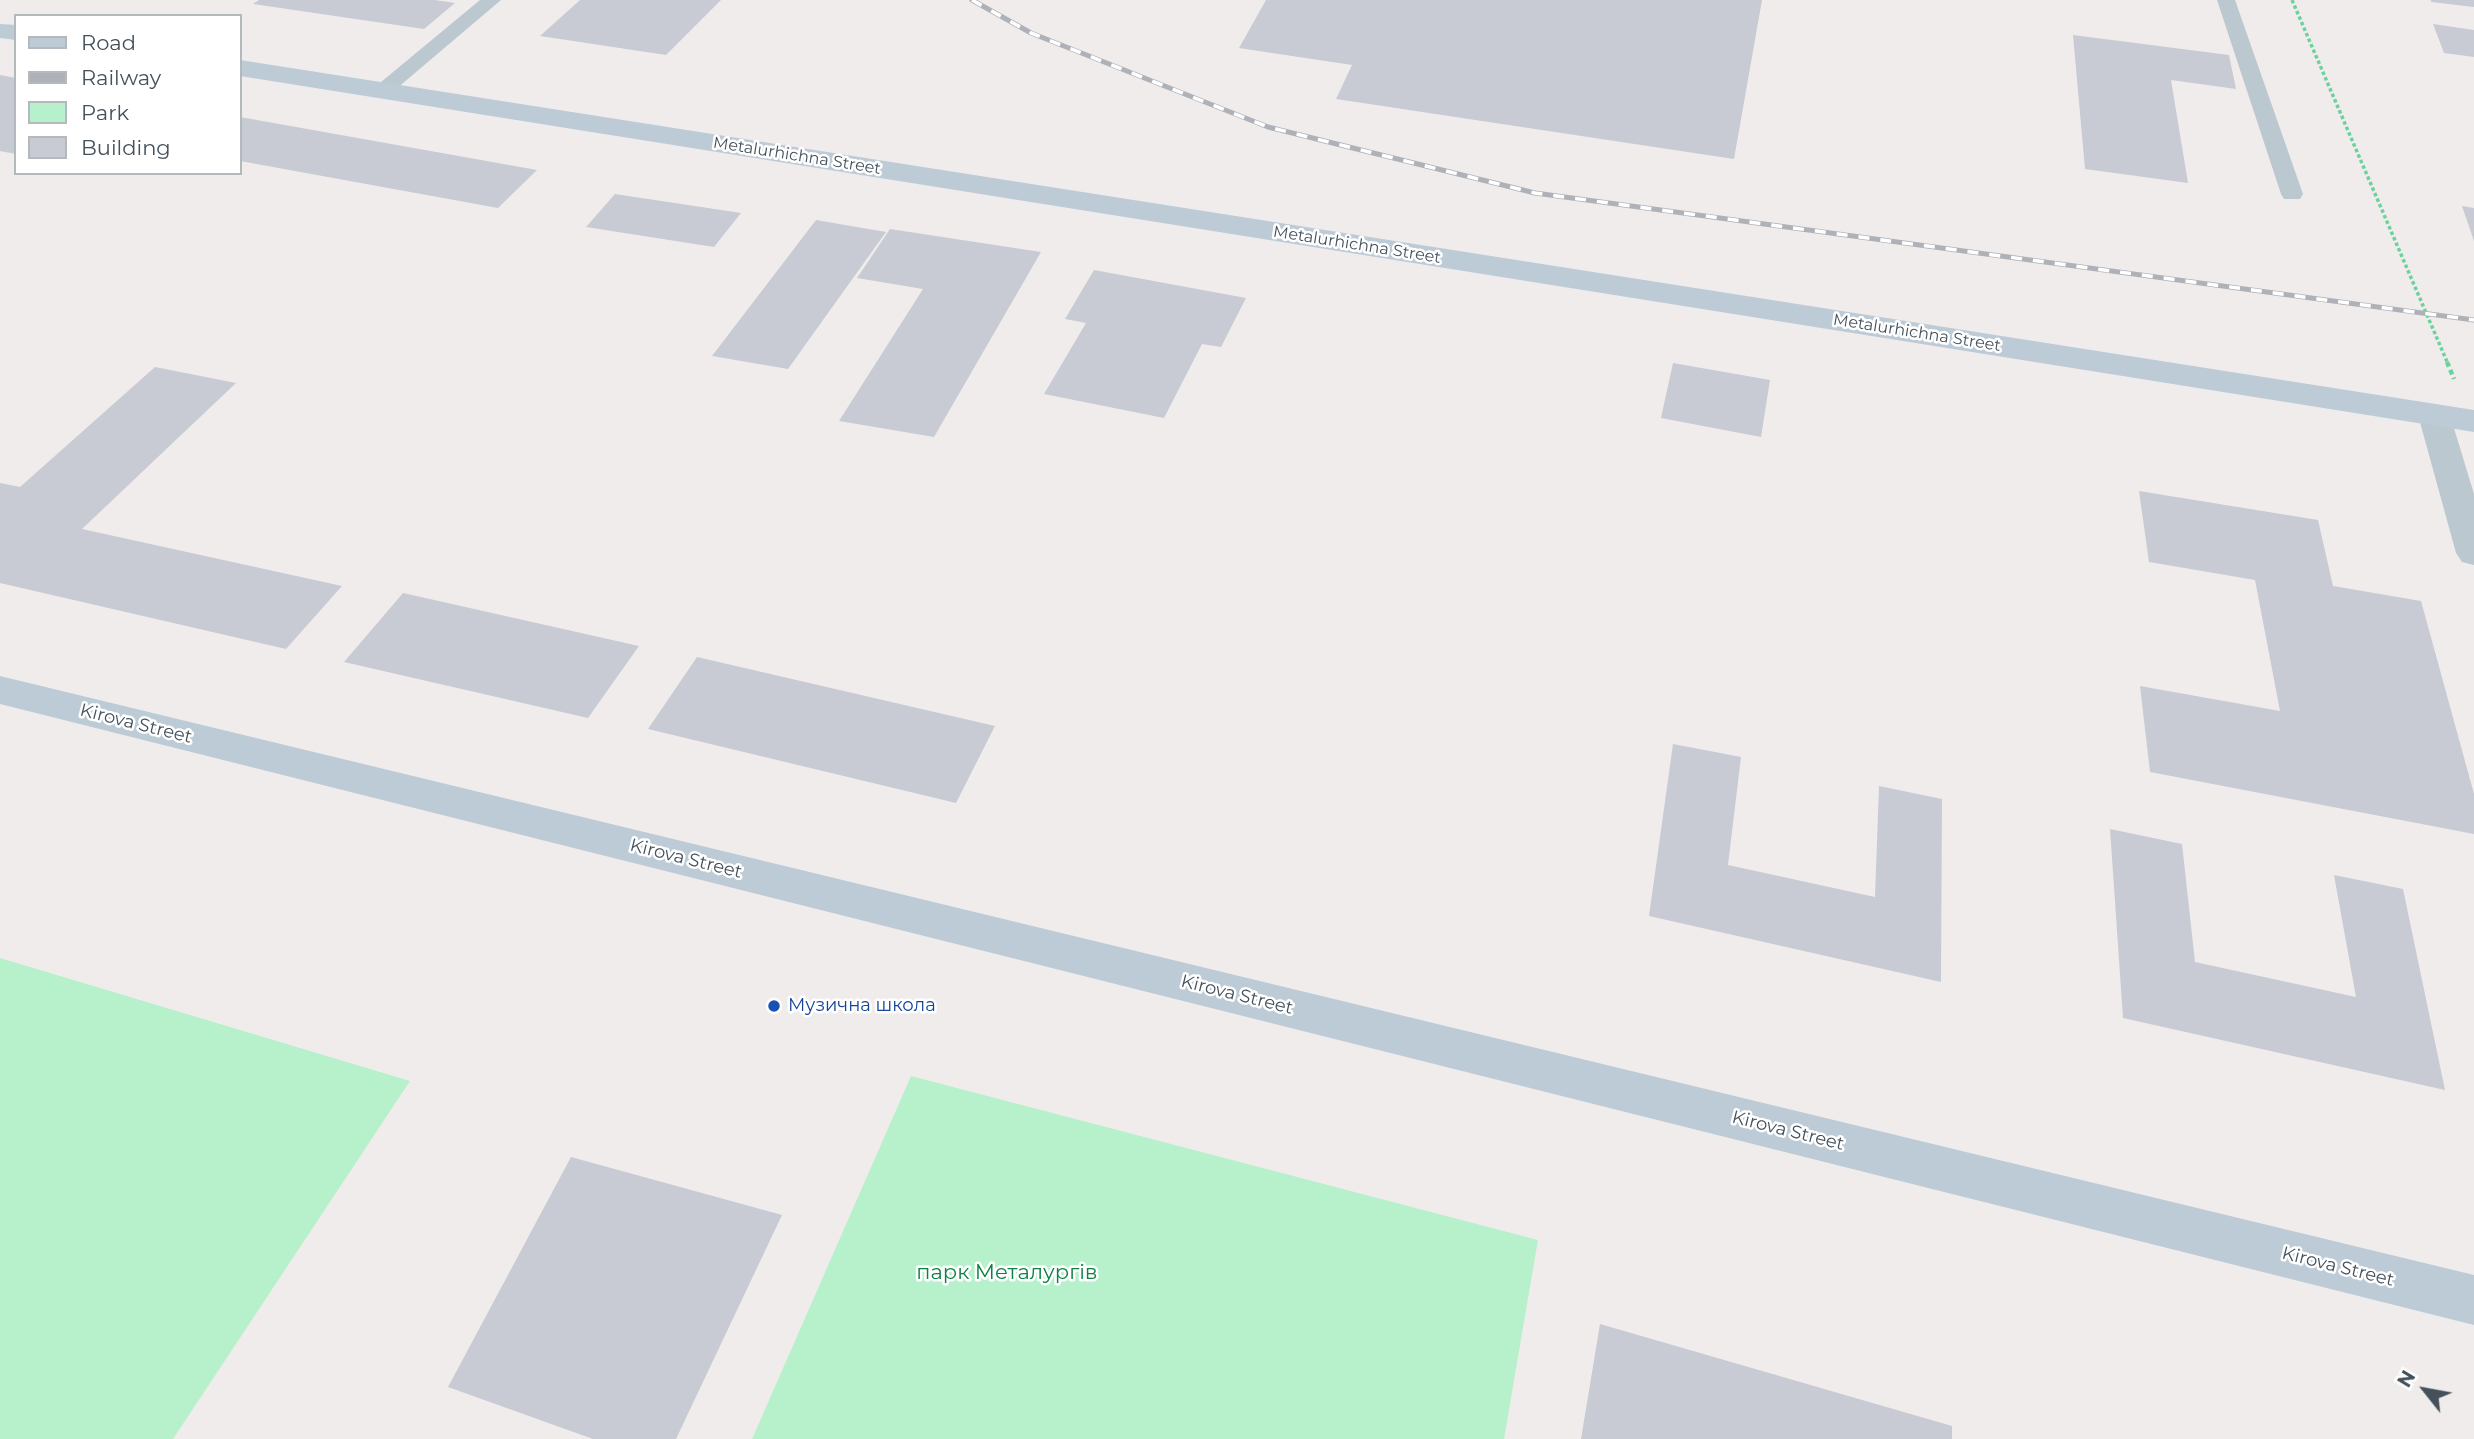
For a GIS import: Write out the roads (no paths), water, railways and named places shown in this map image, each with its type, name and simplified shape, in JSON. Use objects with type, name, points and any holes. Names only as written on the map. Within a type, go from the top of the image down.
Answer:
[{"type":"street","name":"Metalurhichna Street","points":[[242,68],[2473,421]]},
{"type":"street","points":[[2434,415],[2474,553]]},
{"type":"street","name":"Kirova Street","points":[[0,690],[2474,1300]]},
{"type":"lane","points":[[383,91],[492,0]]},
{"type":"lane","points":[[2226,0],[2292,194]]},
{"type":"railway","points":[[972,0],[1031,33],[1268,127],[1535,193],[2474,320]]},
{"type":"place","name":"Музична школа","points":[[774,1006]]},
{"type":"park label","name":"парк Металургів","points":[[1007,1273]]}]
